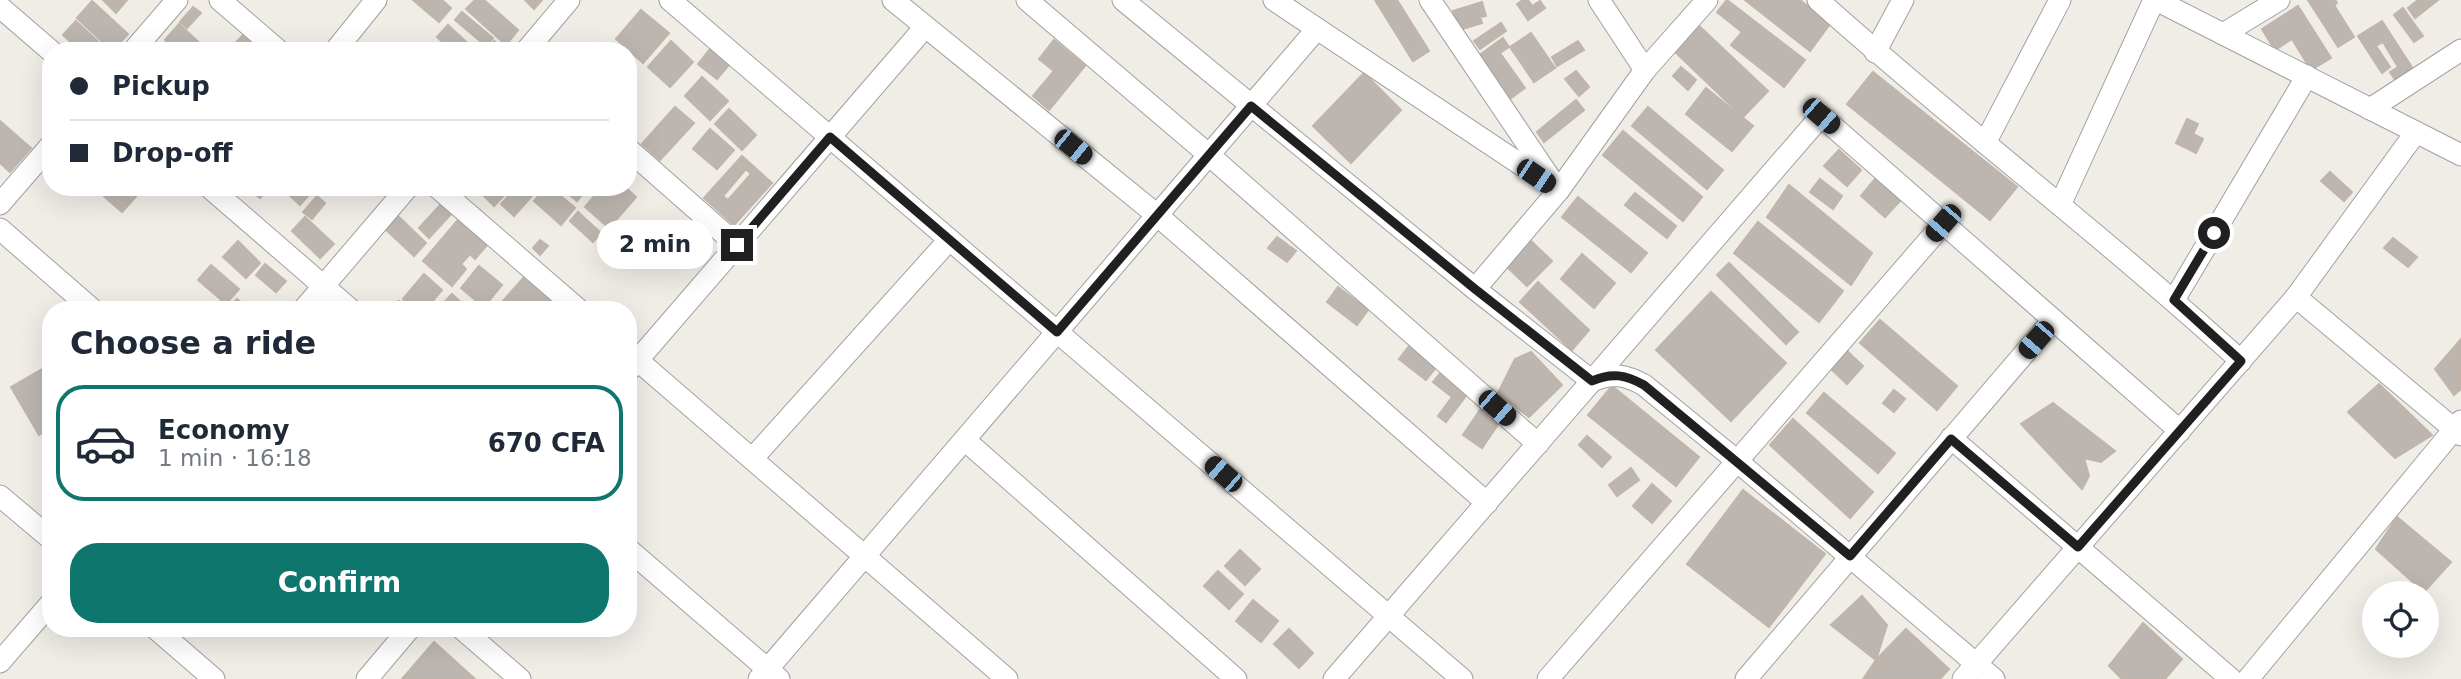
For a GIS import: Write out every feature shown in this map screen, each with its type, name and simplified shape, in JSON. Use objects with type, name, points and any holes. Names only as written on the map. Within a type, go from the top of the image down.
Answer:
[{"type":"street","points":[[141,42],[177,0]]},
{"type":"street","points":[[220,0],[269,42]]},
{"type":"street","points":[[342,42],[376,0]]},
{"type":"street","points":[[534,42],[569,0]]},
{"type":"street","points":[[670,0],[1461,679]]},
{"type":"street","points":[[893,0],[1157,215],[1486,503]]},
{"type":"street","points":[[1027,0],[1209,155],[1538,444]]},
{"type":"street","points":[[1123,0],[1475,289],[1592,381]]},
{"type":"street","points":[[1274,0],[1559,190]]},
{"type":"street","points":[[1430,0],[1559,190]]},
{"type":"street","points":[[1599,0],[1645,70]]},
{"type":"street","points":[[1475,289],[1559,190],[1645,70],[1707,0]]},
{"type":"street","points":[[1818,0],[1875,51],[2174,300],[2241,361]]},
{"type":"street","points":[[1875,51],[1903,0]]},
{"type":"street","points":[[1986,143],[2060,0]]},
{"type":"street","points":[[2060,205],[2155,0],[2461,155]]},
{"type":"street","points":[[2223,34],[2279,0]]},
{"type":"street","points":[[0,7],[42,43]]},
{"type":"street","points":[[637,354],[737,245],[925,27]]},
{"type":"street","points":[[637,557],[768,676],[864,556],[1316,30]]},
{"type":"street","points":[[2371,109],[2461,50]]},
{"type":"street","points":[[2174,300],[2306,76]]},
{"type":"street","points":[[1335,679],[1821,116],[2180,431]]},
{"type":"street","points":[[1970,671],[2297,297],[2416,132]]},
{"type":"street","points":[[0,204],[42,155]]},
{"type":"street","points":[[637,157],[737,245]]},
{"type":"street","points":[[219,196],[340,301]]},
{"type":"street","points":[[310,301],[400,196]]},
{"type":"street","points":[[447,196],[569,301]]},
{"type":"street","points":[[1548,679],[1943,223]]},
{"type":"street","points":[[0,229],[83,301]]},
{"type":"street","points":[[752,459],[949,240]]},
{"type":"street","points":[[2248,679],[2459,429],[2297,297]]},
{"type":"street","points":[[1745,679],[2053,320]]},
{"type":"street","points":[[637,366],[752,459],[1007,679]]},
{"type":"street","points":[[1592,381],[1614,374],[1628,376],[1644,385],[1850,556],[1970,671],[1994,679]]},
{"type":"street","points":[[1951,439],[2231,679]]},
{"type":"street","points":[[965,440],[1236,679]]},
{"type":"street","points":[[0,496],[42,531]]},
{"type":"street","points":[[0,662],[42,613]]},
{"type":"street","points":[[165,637],[214,679]]},
{"type":"street","points":[[367,679],[402,637]]},
{"type":"street","points":[[471,637],[520,679]]},
{"type":"building","points":[[103,0],[127,0],[116,13]]},
{"type":"building","points":[[413,0],[442,0],[451,8],[439,22]]},
{"type":"building","points":[[475,0],[484,0],[518,30],[508,42],[503,42],[466,9]]},
{"type":"building","points":[[525,0],[542,0],[534,9]]},
{"type":"building","points":[[1375,0],[1397,0],[1429,51],[1413,61]]},
{"type":"building","points":[[1528,0],[1532,6],[1540,1],[1545,8],[1528,20],[1517,4]]},
{"type":"building","points":[[1727,0],[1805,60],[1784,87],[1731,45],[1742,32],[1717,12]]},
{"type":"building","points":[[1745,0],[1800,0],[1830,24],[1810,51]]},
{"type":"building","points":[[2308,0],[2335,0],[2337,3],[2334,5],[2354,37],[2338,47]]},
{"type":"building","points":[[2418,0],[2438,0],[2415,18],[2408,8]]},
{"type":"building","points":[[92,1],[128,34],[120,42],[102,42],[77,18]]},
{"type":"building","points":[[1482,2],[1486,16],[1480,17],[1482,23],[1459,30],[1453,11]]},
{"type":"building","points":[[2298,6],[2331,58],[2311,70],[2292,39],[2275,50],[2262,29]]},
{"type":"building","points":[[193,7],[201,13],[187,28],[180,22]]},
{"type":"building","points":[[2403,8],[2423,36],[2414,42],[2394,15]]},
{"type":"building","points":[[641,10],[669,33],[643,63],[637,58],[637,42],[619,42],[616,39]]},
{"type":"building","points":[[462,12],[493,38],[490,42],[481,42],[455,20]]},
{"type":"building","points":[[76,21],[98,42],[70,42],[63,35]]},
{"type":"building","points":[[2382,21],[2415,72],[2397,83],[2390,72],[2398,67],[2383,42],[2376,46],[2390,67],[2382,73],[2358,36]]},
{"type":"building","points":[[1501,23],[1506,31],[1480,49],[1474,41]]},
{"type":"building","points":[[1696,23],[1768,91],[1743,117],[1672,49]]},
{"type":"building","points":[[179,24],[198,42],[167,42],[165,40]]},
{"type":"building","points":[[448,25],[466,42],[442,42],[437,37]]},
{"type":"building","points":[[1531,33],[1555,68],[1534,82],[1510,47]]},
{"type":"building","points":[[243,35],[250,42],[236,42]]},
{"type":"building","points":[[1503,38],[1509,47],[1500,53],[1525,88],[1511,98],[1481,54]]},
{"type":"building","points":[[1054,40],[1085,66],[1049,110],[1033,96],[1054,71],[1039,59]]},
{"type":"building","points":[[671,41],[693,62],[670,87],[648,67]]},
{"type":"building","points":[[1578,41],[1584,50],[1557,66],[1552,57]]},
{"type":"building","points":[[714,44],[733,60],[717,79],[698,64]]},
{"type":"building","points":[[1681,67],[1696,80],[1688,90],[1673,76]]},
{"type":"building","points":[[1576,71],[1589,87],[1579,96],[1565,79]]},
{"type":"building","points":[[1873,72],[2017,187],[1990,220],[1847,104]]},
{"type":"building","points":[[1364,73],[1401,110],[1351,163],[1313,126]]},
{"type":"building","points":[[702,77],[728,101],[710,120],[685,96]]},
{"type":"building","points":[[1706,88],[1753,126],[1732,151],[1686,114]]},
{"type":"building","points":[[1576,100],[1584,110],[1544,142],[1537,132]]},
{"type":"building","points":[[675,107],[694,123],[660,160],[642,144]]},
{"type":"building","points":[[1648,107],[1723,170],[1707,189],[1632,126]]},
{"type":"building","points":[[729,109],[756,135],[742,150],[715,124]]},
{"type":"building","points":[[2187,119],[2198,124],[2193,134],[2203,139],[2196,153],[2176,143]]},
{"type":"building","points":[[0,121],[31,148],[10,172],[0,163]]},
{"type":"building","points":[[710,129],[734,150],[717,169],[693,149]]},
{"type":"building","points":[[1623,131],[1702,197],[1683,221],[1603,155]]},
{"type":"building","points":[[1839,150],[1861,170],[1847,186],[1824,166]]},
{"type":"building","points":[[742,156],[772,183],[734,225],[704,198]],"holes":[[[746,169],[751,174],[728,200],[723,196]]]},
{"type":"building","points":[[2330,172],[2352,192],[2344,201],[2321,181]]},
{"type":"building","points":[[1820,179],[1842,196],[1833,209],[1810,192]]},
{"type":"building","points":[[1875,179],[1900,201],[1885,217],[1861,196]]},
{"type":"building","points":[[1789,185],[1872,253],[1851,285],[1767,217]]},
{"type":"building","points":[[1635,193],[1676,226],[1667,238],[1625,205]]},
{"type":"building","points":[[104,196],[136,196],[122,212]]},
{"type":"building","points":[[290,196],[308,196],[300,205]]},
{"type":"building","points":[[317,196],[325,203],[312,219],[303,212]]},
{"type":"building","points":[[484,196],[503,196],[494,206]]},
{"type":"building","points":[[509,196],[532,196],[514,216],[501,204]]},
{"type":"building","points":[[538,196],[561,196],[575,208],[561,225],[534,201]]},
{"type":"building","points":[[594,196],[636,197],[609,228],[585,207]]},
{"type":"building","points":[[1578,197],[1647,253],[1631,272],[1562,217]]},
{"type":"building","points":[[441,204],[452,213],[429,238],[419,228]]},
{"type":"building","points":[[578,212],[601,233],[593,242],[570,221]]},
{"type":"building","points":[[397,215],[426,243],[414,256],[384,228]]},
{"type":"building","points":[[305,217],[334,244],[320,258],[292,231]]},
{"type":"building","points":[[458,220],[487,245],[475,259],[470,254],[461,264],[466,269],[452,286],[423,261]]},
{"type":"building","points":[[1758,222],[1843,291],[1819,322],[1734,253]]},
{"type":"building","points":[[1277,237],[1296,251],[1287,262],[1268,248]]},
{"type":"building","points":[[2393,238],[2417,257],[2408,267],[2384,248]]},
{"type":"building","points":[[540,240],[548,246],[540,255],[533,248]]},
{"type":"building","points":[[238,241],[260,263],[246,278],[223,257]]},
{"type":"building","points":[[1531,241],[1552,261],[1527,286],[1506,266]]},
{"type":"building","points":[[1582,254],[1615,283],[1594,308],[1561,279]]},
{"type":"building","points":[[1729,263],[1798,332],[1786,344],[1717,275]]},
{"type":"building","points":[[265,264],[286,281],[276,292],[256,275]]},
{"type":"building","points":[[211,265],[239,289],[229,301],[222,301],[198,280]]},
{"type":"building","points":[[479,266],[502,285],[489,301],[477,301],[461,288]]},
{"type":"building","points":[[424,274],[442,290],[433,301],[403,299]]},
{"type":"building","points":[[526,275],[553,299],[551,301],[503,301]]},
{"type":"building","points":[[1538,282],[1589,330],[1572,350],[1520,302]]},
{"type":"building","points":[[1338,287],[1368,310],[1357,325],[1327,302]]},
{"type":"building","points":[[1711,292],[1786,363],[1731,421],[1656,350]]},
{"type":"building","points":[[452,294],[459,301],[445,301]]},
{"type":"building","points":[[1880,320],[1957,386],[1937,410],[1860,343]]},
{"type":"building","points":[[2461,339],[2461,389],[2454,395],[2435,369]]},
{"type":"building","points":[[1410,345],[1437,366],[1426,380],[1399,359]]},
{"type":"building","points":[[1847,351],[1863,366],[1847,384],[1831,369]]},
{"type":"building","points":[[1531,352],[1562,385],[1529,417],[1498,393],[1515,359]]},
{"type":"building","points":[[42,369],[42,433],[39,435],[11,387]]},
{"type":"building","points":[[1441,372],[1469,392],[1446,422],[1438,416],[1452,397],[1433,382]]},
{"type":"building","points":[[2379,384],[2432,435],[2395,458],[2348,412]]},
{"type":"building","points":[[1612,386],[1699,457],[1676,486],[1588,415]]},
{"type":"building","points":[[1894,390],[1905,399],[1894,412],[1883,403]]},
{"type":"building","points":[[1824,393],[1895,453],[1878,473],[1807,413]]},
{"type":"building","points":[[2053,403],[2115,451],[2101,462],[2084,458],[2089,476],[2082,489],[2021,424]]},
{"type":"building","points":[[1482,407],[1501,420],[1482,448],[1463,435]]},
{"type":"building","points":[[1793,419],[1873,492],[1850,518],[1770,445]]},
{"type":"building","points":[[1587,436],[1611,457],[1602,467],[1579,445]]},
{"type":"building","points":[[1631,468],[1639,480],[1617,496],[1609,485]]},
{"type":"building","points":[[1652,484],[1671,501],[1652,523],[1633,506]]},
{"type":"building","points":[[1743,490],[1825,554],[1769,627],[1687,564]]},
{"type":"building","points":[[2397,517],[2451,562],[2434,581],[2412,581],[2376,549]]},
{"type":"building","points":[[1240,550],[1260,569],[1245,585],[1225,566]]},
{"type":"building","points":[[1218,571],[1243,594],[1229,609],[1204,586]]},
{"type":"building","points":[[1862,596],[1887,625],[1876,660],[1831,625]]},
{"type":"building","points":[[1253,600],[1278,621],[1261,642],[1236,621]]},
{"type":"building","points":[[2143,623],[2182,659],[2165,679],[2122,679],[2109,666]]},
{"type":"building","points":[[1289,629],[1313,653],[1299,668],[1274,644]]},
{"type":"building","points":[[1906,629],[1949,669],[1940,679],[1898,679],[1876,660]]},
{"type":"building","points":[[434,642],[475,679],[402,679]]},
{"type":"building","points":[[1876,660],[1898,679],[1863,679]]},
{"type":"route","points":[[737,245],[830,137],[1057,332],[1251,106],[1592,381],[1614,374],[1628,376],[1644,385],[1850,556],[1951,439],[2078,547],[2241,361],[2174,300],[2214,233]]}]
